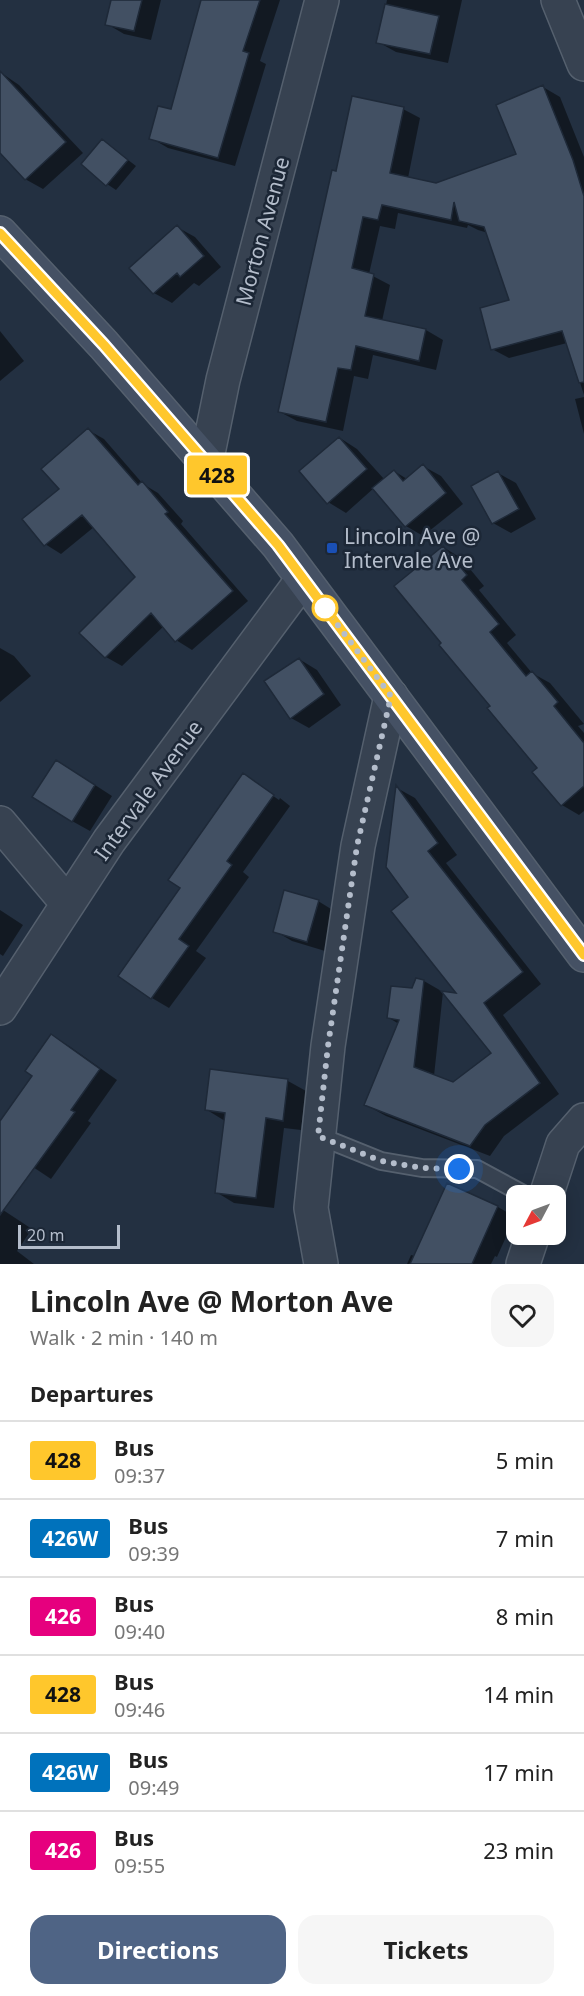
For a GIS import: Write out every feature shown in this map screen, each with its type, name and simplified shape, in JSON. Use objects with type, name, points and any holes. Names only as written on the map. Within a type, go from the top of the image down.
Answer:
[{"type":"main road","points":[[0,233],[104,345],[278,545],[584,955]]},
{"type":"street","name":"Morton Avenue","points":[[206,463],[223,380],[322,0]]},
{"type":"street","points":[[558,0],[584,64]]},
{"type":"street","name":"Intervale Avenue","points":[[0,1008],[109,841],[303,579]]},
{"type":"street","points":[[321,1264],[311,1208],[328,1046],[357,846],[391,696]]},
{"type":"street","points":[[0,823],[68,904]]},
{"type":"street","points":[[550,1185],[563,1144],[584,1120]]},
{"type":"street","points":[[523,1264],[529,1245]]},
{"type":"lane","points":[[318,1136],[381,1161],[422,1168],[477,1169],[507,1185]]},
{"type":"building","points":[[111,0],[142,0],[134,31],[105,25]]},
{"type":"building","points":[[201,0],[260,0],[243,51],[249,53],[218,158],[149,139],[158,106],[171,109]]},
{"type":"building","points":[[385,4],[439,16],[430,54],[376,43]]},
{"type":"building","points":[[0,71],[66,142],[25,180],[0,153]]},
{"type":"building","points":[[543,85],[573,160],[584,196],[584,382],[579,383],[562,331],[491,350],[480,308],[509,300],[484,227],[459,221],[454,202],[451,220],[382,205],[378,220],[363,217],[352,268],[374,274],[365,316],[426,329],[419,361],[356,346],[351,370],[338,368],[326,422],[278,412],[332,170],[336,171],[352,96],[404,107],[390,173],[436,183],[516,154],[496,105]]},
{"type":"building","points":[[102,139],[128,160],[106,186],[81,164]]},
{"type":"building","points":[[177,225],[204,256],[180,277],[177,273],[153,294],[129,268]]},
{"type":"building","points":[[88,428],[138,485],[142,481],[168,512],[165,514],[233,591],[175,642],[151,613],[105,658],[79,633],[135,577],[82,515],[44,546],[22,519],[59,489],[41,469]]},
{"type":"building","points":[[339,437],[367,469],[327,504],[299,471]]},
{"type":"building","points":[[423,464],[446,493],[405,527],[372,488],[394,470],[403,481]]},
{"type":"building","points":[[498,471],[519,509],[492,524],[471,486]]},
{"type":"building","points":[[443,546],[467,575],[462,580],[499,624],[490,632],[526,676],[532,671],[558,702],[554,706],[584,743],[584,786],[561,806],[532,772],[537,768],[487,708],[490,706],[394,586]]},
{"type":"building","points":[[299,658],[324,694],[290,719],[264,681]]},
{"type":"building","points":[[56,760],[95,785],[72,822],[32,797]]},
{"type":"building","points":[[243,773],[274,795],[227,861],[232,865],[179,939],[189,946],[151,999],[118,976],[180,888],[168,880]]},
{"type":"building","points":[[396,785],[438,843],[428,851],[523,972],[484,1003],[540,1083],[485,1125],[470,1146],[364,1105],[399,1020],[387,1018],[391,986],[412,988],[416,978],[424,980],[414,1067],[453,1082],[491,1053],[441,991],[456,993],[391,911],[408,897],[386,867]]},
{"type":"building","points":[[284,890],[319,900],[307,942],[273,932]]},
{"type":"building","points":[[51,1034],[100,1069],[71,1110],[75,1112],[0,1215],[0,1121],[32,1076],[25,1071]]},
{"type":"building","points":[[210,1069],[288,1079],[283,1121],[266,1118],[256,1198],[215,1193],[225,1113],[205,1110]]},
{"type":"building","points":[[447,1183],[498,1206],[472,1264],[410,1264]]},
{"type":"bus line","name":"428","points":[[0,233],[104,345],[278,545],[584,955]]},
{"type":"place","name":"Lincoln Ave @ Intervale Ave","points":[[332,548]]},
{"type":"route","points":[[325,608],[391,696],[357,846],[328,1046],[318,1136],[381,1161],[422,1168],[459,1169]]}]
